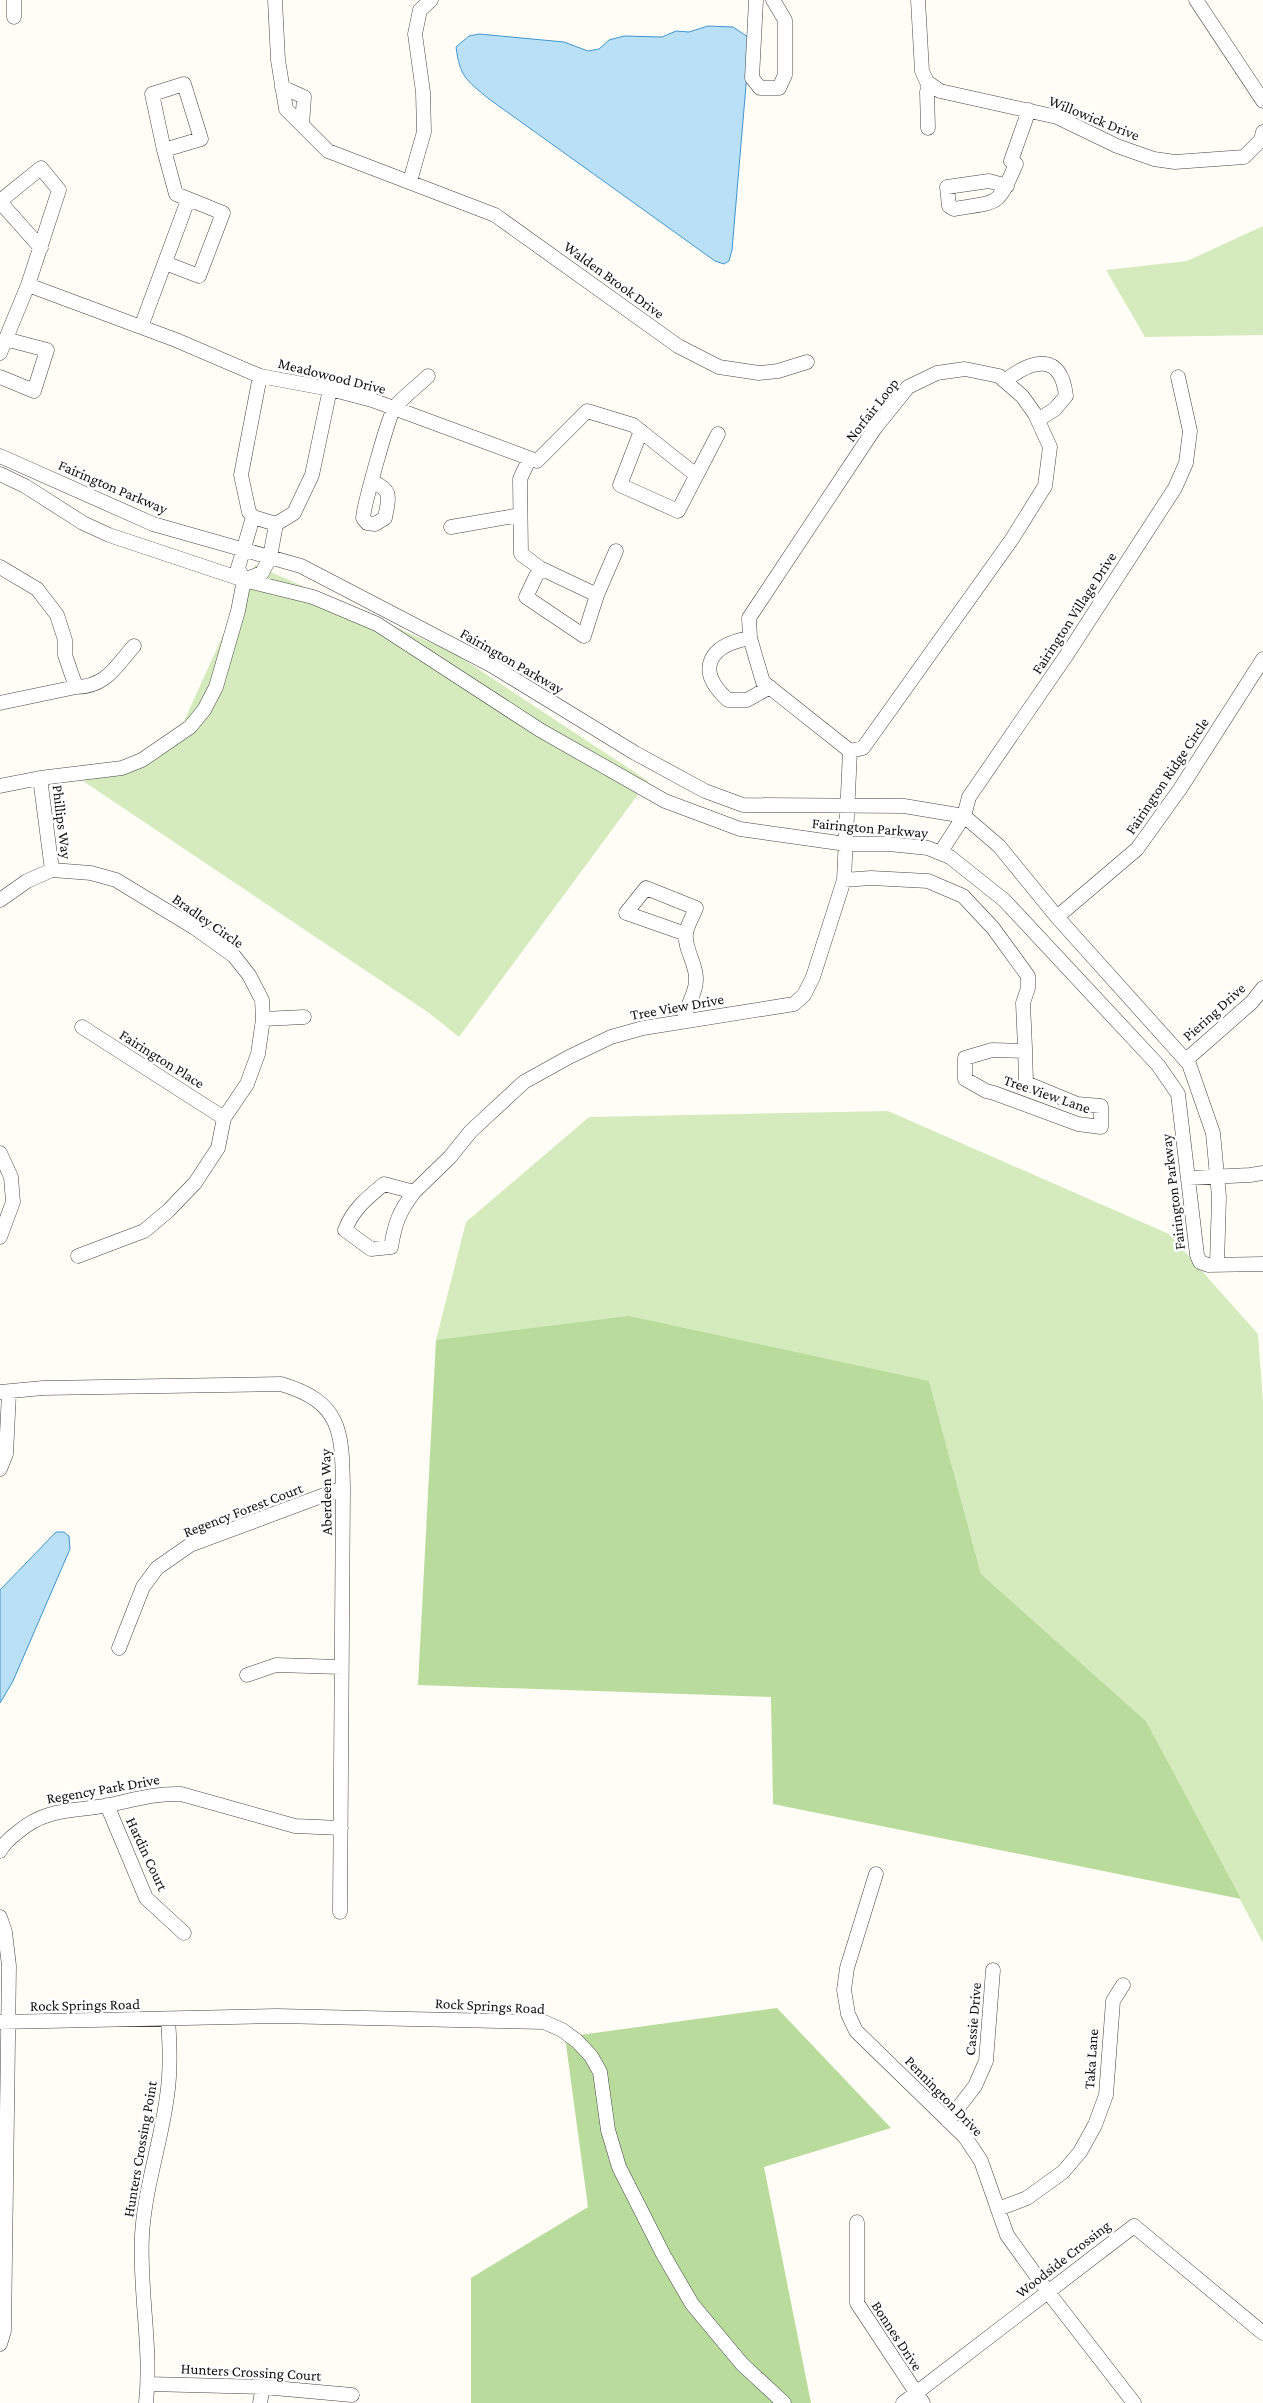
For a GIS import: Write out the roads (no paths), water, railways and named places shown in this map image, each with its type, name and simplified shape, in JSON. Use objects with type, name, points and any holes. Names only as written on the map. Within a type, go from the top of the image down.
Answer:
[{"type":"street","points":[[14,0],[14,17]]},
{"type":"street","name":"Walden Brook Drive","points":[[275,0],[282,87],[286,109],[328,151],[495,215],[678,346],[718,367],[759,373],[778,371],[807,362]]},
{"type":"street","name":"Walden Brook Drive","points":[[276,24],[281,0]]},
{"type":"street","points":[[410,181],[424,132],[423,92],[415,34],[420,10],[431,0]]},
{"type":"street","points":[[756,0],[752,78],[760,88],[779,88],[785,75],[785,20],[773,0]]},
{"type":"street","points":[[918,0],[922,71],[929,84],[927,92],[928,128]]},
{"type":"street","points":[[1196,0],[1263,101]]},
{"type":"street","points":[[164,150],[201,139],[184,84],[152,94],[164,150],[176,194],[223,213],[199,276],[165,263]]},
{"type":"street","name":"Willowick Drive","points":[[929,84],[940,92],[1057,117],[1117,146],[1154,159],[1175,162],[1244,157],[1261,140],[1263,132]]},
{"type":"street","points":[[282,87],[304,97],[302,125]]},
{"type":"street","points":[[1006,186],[1016,164],[1011,161],[1028,110]]},
{"type":"street","points":[[0,353],[28,285],[41,248],[59,190],[41,168],[0,202],[41,248]]},
{"type":"street","points":[[141,328],[188,200]]},
{"type":"street","name":"Meadowood Drive","points":[[28,285],[260,376],[330,389],[394,408],[526,457]]},
{"type":"street","points":[[0,377],[34,391],[47,350],[5,339]]},
{"type":"street","points":[[1004,380],[1019,369],[1036,363],[1046,364],[1060,373],[1064,382],[1066,396],[1055,409],[1038,420]]},
{"type":"street","name":"Norfair Loop","points":[[965,370],[999,376],[1022,396],[1038,420],[1050,447],[1044,486],[1012,539],[863,748],[850,751],[764,682],[750,638],[749,618],[875,428],[908,387],[937,373],[965,370]]},
{"type":"street","points":[[260,376],[241,474],[249,512],[253,517],[276,524]]},
{"type":"street","points":[[373,482],[394,408],[428,376]]},
{"type":"street","name":"Fairington Village Drive","points":[[940,853],[964,816],[969,796],[1068,653],[1175,488],[1186,463],[1190,431],[1178,376]]},
{"type":"street","points":[[244,580],[262,573],[270,556],[276,524],[294,513],[312,475],[330,389]]},
{"type":"street","points":[[597,594],[540,568],[521,554],[520,479],[527,464],[526,457],[537,461],[588,411],[634,425],[696,475]]},
{"type":"street","points":[[641,431],[620,485],[678,511],[718,434]]},
{"type":"street","name":"Fairington Parkway","points":[[0,456],[153,524],[301,566],[490,665],[635,753],[705,791],[743,805],[904,806],[964,816]]},
{"type":"street","name":"Fairington Parkway","points":[[0,474],[25,486],[83,523],[109,535],[244,580],[313,597],[377,624],[540,730],[665,801],[740,829],[846,844],[899,845],[928,848],[950,857],[1004,900],[1158,1065],[1178,1094],[1197,1255],[1200,1262],[1208,1265],[1217,1264]]},
{"type":"street","points":[[451,526],[520,515]]},
{"type":"street","points":[[0,786],[40,778],[122,768],[142,760],[190,727],[204,710],[216,687],[238,611],[244,580],[238,568],[242,548],[253,517]]},
{"type":"street","points":[[540,568],[526,598],[584,636],[597,594],[616,551]]},
{"type":"street","points":[[0,567],[37,589],[57,615],[65,640],[65,655],[76,687]]},
{"type":"street","points":[[750,638],[728,643],[713,654],[710,663],[711,677],[716,689],[728,700],[747,700],[770,687]]},
{"type":"street","points":[[0,703],[76,687],[87,687],[104,680],[134,646]]},
{"type":"street","name":"Fairington Ridge Circle","points":[[1057,917],[1137,849],[1180,789],[1263,659]]},
{"type":"street","points":[[846,807],[850,751]]},
{"type":"street","name":"Phillips Way","points":[[40,778],[52,870]]},
{"type":"street","name":"Tree View Drive","points":[[414,1192],[384,1184],[364,1200],[351,1216],[345,1230],[371,1250],[391,1247],[395,1222],[401,1209],[414,1192],[450,1157],[471,1131],[524,1082],[611,1036],[684,1021],[794,1004],[804,994],[813,977],[844,880],[846,807]]},
{"type":"street","points":[[964,816],[999,846],[1057,917],[1189,1064],[1213,1133],[1219,1198],[1217,1264],[1263,1264]]},
{"type":"street","name":"Bradley Circle","points":[[0,900],[26,881],[52,870],[92,873],[116,880],[195,928],[234,956],[249,975],[262,1000],[263,1019],[258,1054],[247,1084],[224,1118],[218,1148],[195,1183],[168,1212],[144,1231],[78,1256]]},
{"type":"street","name":"Tree View Lane","points":[[844,880],[871,878],[928,881],[963,896],[993,928],[1028,976],[1028,988],[1024,1003],[1026,1083],[1077,1104],[1101,1106],[1101,1127],[1078,1124],[986,1091],[965,1079],[965,1058],[992,1050],[1023,1051],[1025,1048]]},
{"type":"street","points":[[684,1021],[685,1014],[692,1002],[696,980],[693,958],[687,944],[686,934],[696,908],[646,888],[626,913],[686,934]]},
{"type":"street","name":"Piering Drive","points":[[1186,1060],[1252,1002],[1263,988]]},
{"type":"street","points":[[263,1019],[304,1018]]},
{"type":"street","name":"Fairington Place","points":[[82,1027],[224,1118]]},
{"type":"street","points":[[0,1153],[12,1177],[13,1202],[0,1237]]},
{"type":"street","points":[[1188,1178],[1250,1175],[1263,1172]]},
{"type":"street","name":"Aberdeen Way","points":[[5,1392],[53,1388],[281,1384],[302,1390],[322,1404],[333,1417],[342,1444],[343,1488],[340,1912]]},
{"type":"street","points":[[0,1469],[6,1454],[5,1392]]},
{"type":"street","name":"Regency Forest Court","points":[[119,1648],[143,1587],[158,1568],[190,1546],[343,1488]]},
{"type":"street","points":[[247,1675],[276,1666],[341,1666]]},
{"type":"street","name":"Regency Park Drive","points":[[1,1846],[27,1824],[55,1811],[107,1805],[163,1793],[181,1794],[295,1826],[341,1828]]},
{"type":"street","name":"Hardin Court","points":[[107,1805],[146,1898],[184,1933]]},
{"type":"street","name":"Pennington Drive","points":[[876,1874],[847,1968],[844,1990],[848,2014],[856,2031],[965,2137],[981,2161],[1007,2235],[1048,2292],[1134,2403]]},
{"type":"street","points":[[0,1917],[9,1966],[4,2022],[4,2331],[0,2344]]},
{"type":"street","name":"Cassie Drive","points":[[948,2121],[975,2086],[986,2061],[994,1970]]},
{"type":"street","name":"Taka Lane","points":[[998,2209],[1027,2198],[1063,2172],[1080,2152],[1095,2126],[1106,2096],[1113,2001],[1123,1985]]},
{"type":"street","name":"Rock Springs Road","points":[[4,2022],[168,2020],[277,2016],[544,2022],[562,2030],[578,2041],[591,2056],[600,2072],[608,2130],[619,2167],[663,2254],[692,2304],[742,2364],[784,2403]]},
{"type":"street","name":"Hunters Crossing Point","points":[[146,2403],[148,2384],[142,2292],[142,2235],[150,2173],[167,2097],[170,2058],[168,2020]]},
{"type":"street","name":"Bonnes Drive","points":[[857,2222],[857,2303],[919,2398]]},
{"type":"street","name":"Woodside Crossing","points":[[903,2403],[919,2398],[1048,2292],[1134,2226],[1263,2333]]},
{"type":"street","name":"Hunters Crossing Court","points":[[148,2384],[263,2387],[352,2395]]},
{"type":"street","points":[[260,2403],[263,2387]]},
{"type":"water","points":[[708,26],[733,27],[748,37],[749,50],[732,250],[729,261],[724,264],[715,261],[489,99],[465,77],[456,47],[469,36],[479,34],[564,42],[588,51],[599,49],[609,40],[624,36],[662,37],[676,31],[689,32]]},
{"type":"water","points":[[56,1532],[64,1532],[69,1536],[70,1549],[13,1681],[0,1703],[0,1590]]}]
